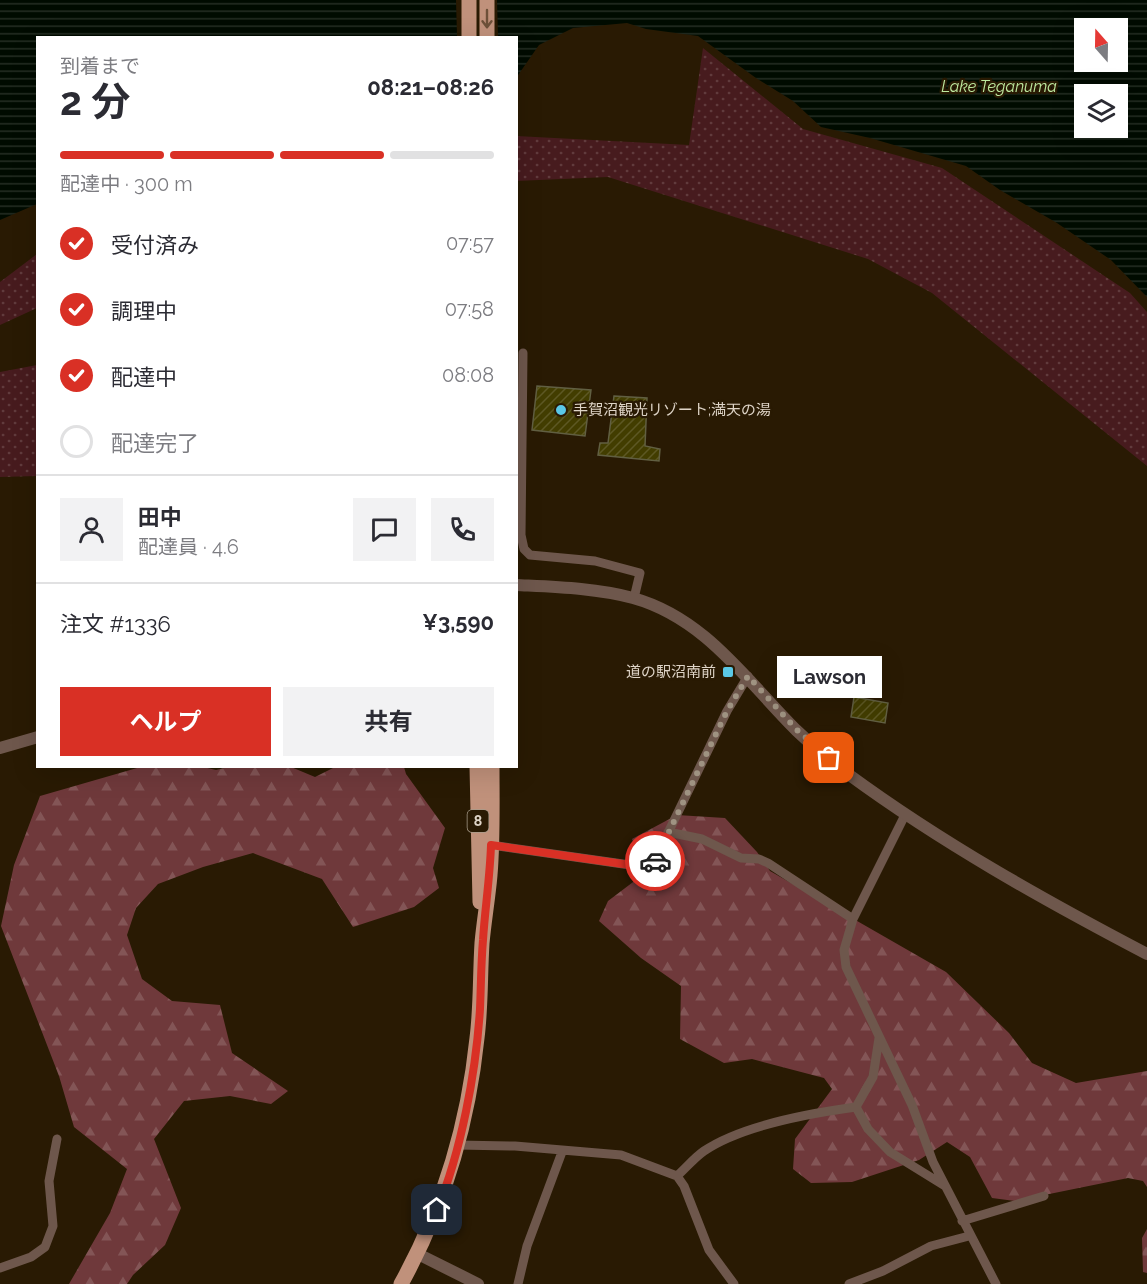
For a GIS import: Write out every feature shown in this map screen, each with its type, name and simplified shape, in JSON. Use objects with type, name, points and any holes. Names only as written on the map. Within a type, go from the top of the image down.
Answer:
[{"type":"main road","points":[[469,0],[469,36]]},
{"type":"main road","points":[[487,0],[487,36]]},
{"type":"main road","name":"8","points":[[477,768],[478,876],[482,941]]},
{"type":"main road","name":"8","points":[[401,1284],[443,1195],[457,1145],[477,1040],[482,941],[490,874],[492,768]]},
{"type":"street","points":[[523,353],[521,536],[524,549],[530,555],[595,561],[640,573],[634,598]]},
{"type":"street","points":[[518,585],[596,590],[634,598],[681,618],[706,636],[748,676],[797,730],[845,772],[905,814],[1065,911],[1147,954]]},
{"type":"street","points":[[491,845],[651,868],[727,711],[748,676]]},
{"type":"street","points":[[0,748],[36,738]]},
{"type":"street","points":[[905,814],[853,919],[844,950],[846,967],[912,1105],[933,1162],[969,1236],[996,1284]]},
{"type":"street","points":[[668,832],[702,839],[741,858],[759,859],[768,863],[853,919]]},
{"type":"street","points":[[856,1107],[873,1077],[879,1037]]},
{"type":"street","points":[[677,1176],[704,1151],[732,1137],[791,1119],[856,1107]]},
{"type":"street","points":[[856,1107],[868,1129],[890,1152],[945,1186]]},
{"type":"street","points":[[0,1268],[31,1257],[45,1248],[53,1226],[48,1181],[57,1139]]},
{"type":"street","points":[[457,1145],[515,1146],[562,1152],[621,1155],[677,1176],[684,1186],[709,1250],[734,1284]]},
{"type":"street","points":[[518,1284],[527,1246],[562,1152]]},
{"type":"street","points":[[962,1221],[1044,1196]]},
{"type":"street","points":[[849,1284],[883,1271],[931,1246],[969,1236]]},
{"type":"street","points":[[417,1254],[478,1284]]},
{"type":"shaded area","points":[[703,48],[803,129],[942,168],[1130,293],[1147,312],[1147,466],[932,293],[868,259],[608,177],[518,181],[518,136],[689,145]]},
{"type":"shaded area","points":[[36,255],[36,308],[0,325],[0,282]]},
{"type":"shaded area","points":[[36,365],[36,476],[0,477],[0,372]]},
{"type":"green space","points":[[137,768],[216,770],[293,768],[315,777],[333,768],[404,768],[406,774],[445,828],[433,868],[439,888],[414,907],[353,927],[322,879],[253,853],[203,867],[158,884],[136,908],[127,935],[142,979],[172,1001],[220,1005],[232,1053],[288,1091],[271,1104],[230,1096],[184,1101],[154,1139],[181,1208],[165,1245],[133,1275],[127,1284],[69,1284],[110,1213],[127,1169],[74,1127],[59,1076],[1,926],[14,865],[40,796]]},
{"type":"green space","points":[[677,815],[725,818],[757,852],[770,871],[946,972],[1009,1033],[1032,1063],[1076,1083],[1147,1071],[1147,1187],[1143,1181],[1128,1178],[1015,1201],[992,1198],[970,1157],[947,1142],[919,1160],[852,1182],[811,1183],[793,1169],[795,1139],[832,1089],[824,1078],[752,1059],[724,1063],[680,1039],[681,986],[641,958],[599,921],[608,901],[645,873],[632,839]]},
{"type":"green space","points":[[1147,1229],[1147,1273],[1143,1272],[1142,1238]]},
{"type":"water","name":"Lake Teganuma","points":[[0,0],[1147,0],[1147,297],[1111,260],[966,166],[870,138],[821,127],[793,101],[756,78],[698,36],[646,29],[627,23],[573,28],[539,45],[518,75],[518,36],[36,36],[36,204],[0,220]]},
{"type":"pier","points":[[456,0],[497,0],[498,36],[457,36]]},
{"type":"building","name":"手賀沼観光リゾート;満天の湯","points":[[537,386],[591,390],[585,436],[532,430]]},
{"type":"building","points":[[614,396],[647,398],[645,446],[660,449],[659,461],[598,455],[600,443],[608,443]]},
{"type":"building","points":[[854,697],[888,703],[885,723],[851,717]]},
{"type":"way so far","points":[[655,861],[727,711],[748,676],[797,730],[829,758]]},
{"type":"place","name":"手賀沼観光リゾート;満天の湯","points":[[561,410]]},
{"type":"place","name":"道の駅沼南前","points":[[728,672]]},
{"type":"place","name":"Lawson","points":[[829,758]]},
{"type":"route","points":[[437,1210],[454,1161],[473,1070],[480,1009],[482,941],[491,845],[651,868],[655,861]]}]
